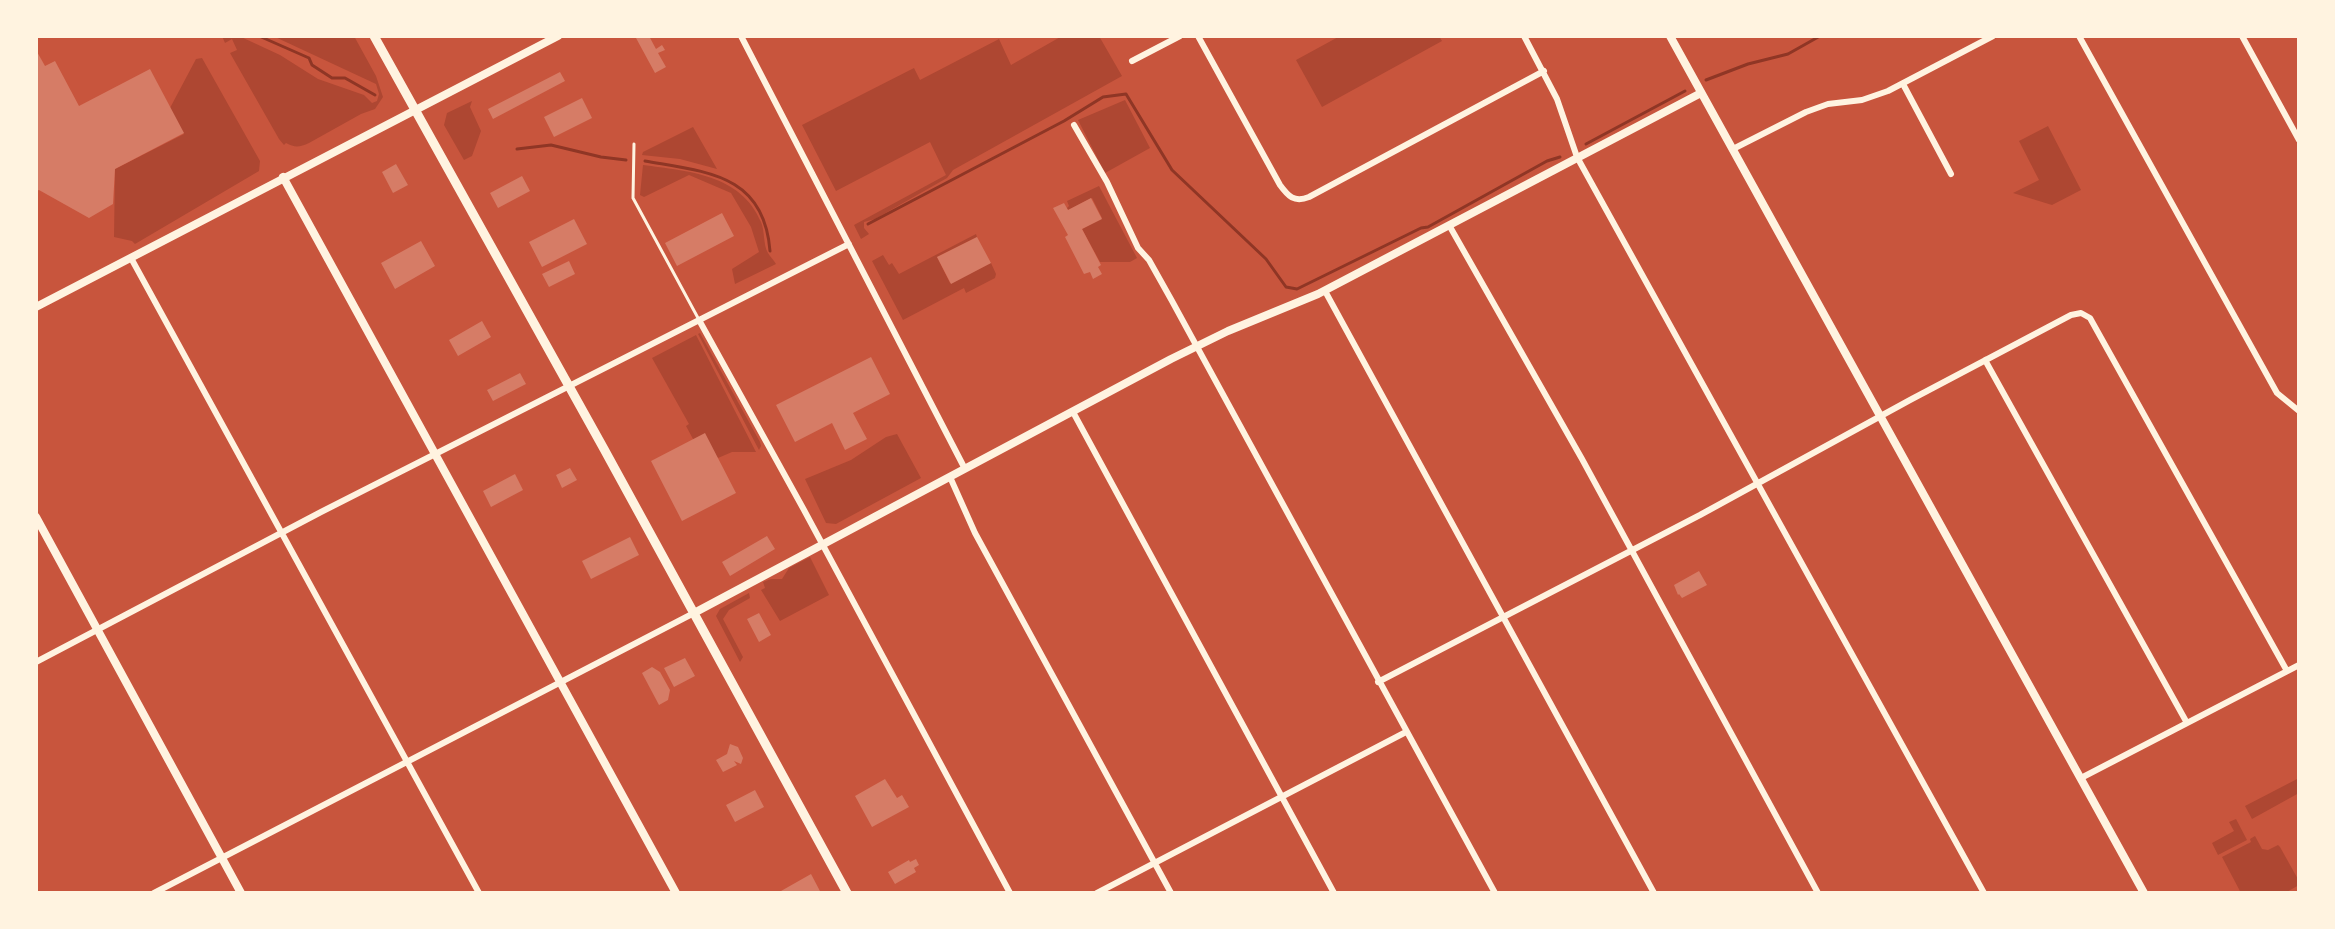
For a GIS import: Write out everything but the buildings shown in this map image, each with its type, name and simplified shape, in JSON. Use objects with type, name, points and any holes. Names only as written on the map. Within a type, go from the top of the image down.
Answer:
[{"type":"main road","points":[[374,36],[847,893]]},
{"type":"main road","points":[[36,307],[558,36]]},
{"type":"street","points":[[741,36],[966,469]]},
{"type":"street","points":[[1132,62],[1180,36]]},
{"type":"street","points":[[1198,36],[1280,185],[1288,196],[1295,199],[1309,197],[1544,71]]},
{"type":"street","points":[[1524,36],[1557,99],[1577,157],[1984,893]]},
{"type":"street","points":[[1670,36],[2144,893]]},
{"type":"street","points":[[1733,149],[1806,112],[1828,104],[1862,100],[1903,84],[1993,36]]},
{"type":"street","points":[[2079,36],[2277,393],[2299,411]]},
{"type":"street","points":[[2242,36],[2299,140]]},
{"type":"street","points":[[1903,84],[1951,174]]},
{"type":"street","points":[[154,893],[694,613],[1197,346],[1325,291],[1701,93]]},
{"type":"street","points":[[1074,125],[1107,182],[1138,248],[1149,260],[1197,346],[1495,893]]},
{"type":"street","points":[[283,177],[676,893]]},
{"type":"street","points":[[1449,225],[1632,550],[1818,893]]},
{"type":"street","points":[[36,662],[435,454],[849,244]]},
{"type":"street","points":[[130,258],[479,893]]},
{"type":"street","points":[[1325,291],[1654,893]]},
{"type":"street","points":[[1378,682],[1632,550],[2071,315],[2084,313],[2090,318],[2121,372],[2287,671]]},
{"type":"street","points":[[699,320],[1010,893]]},
{"type":"street","points":[[1985,360],[2187,723]]},
{"type":"street","points":[[1073,412],[1335,893]]},
{"type":"street","points":[[950,477],[977,538],[1171,893]]},
{"type":"street","points":[[36,517],[242,893]]},
{"type":"street","points":[[2081,778],[2299,665]]},
{"type":"street","points":[[1097,893],[1406,732]]},
{"type":"lane","points":[[634,144],[633,198],[699,320]]},
{"type":"shaded area","points":[[222,36],[239,36],[280,55],[318,79],[364,95],[372,103],[377,101],[379,94],[376,84],[273,36],[354,36],[376,76],[383,97],[375,109],[361,114],[309,143],[298,146],[286,143],[284,145],[230,53],[237,50],[232,39],[225,43]]},
{"type":"shaded area","points":[[1062,36],[1099,36],[1122,76],[953,170],[947,178],[875,219],[864,222],[864,228],[869,234],[861,239],[854,225],[946,175],[930,142],[836,191],[802,125],[914,68],[920,80],[999,39],[1011,65]]},
{"type":"shaded area","points":[[1340,36],[1439,36],[1442,41],[1322,107],[1296,60]]},
{"type":"shaded area","points":[[202,58],[260,161],[259,171],[135,244],[132,241],[114,237],[115,169],[184,134],[170,108],[196,59]]},
{"type":"shaded area","points":[[1125,100],[1150,148],[1105,173],[1078,120]]},
{"type":"shaded area","points":[[472,101],[470,107],[481,131],[472,156],[464,160],[444,125],[447,113]]},
{"type":"shaded area","points":[[2048,126],[2081,190],[2052,205],[2013,193],[2039,180],[2019,141]]},
{"type":"shaded area","points":[[693,127],[717,169],[680,159],[642,155],[643,152]]},
{"type":"shaded area","points":[[643,165],[711,178],[726,184],[740,194],[752,206],[761,222],[766,250],[776,264],[735,284],[732,269],[759,252],[751,227],[731,193],[689,175],[644,197],[640,195]]},
{"type":"shaded area","points":[[1099,186],[1137,258],[1130,262],[1100,262],[1082,229],[1102,218],[1092,198],[1068,210],[1067,208],[1069,206],[1067,201]]},
{"type":"shaded area","points":[[976,234],[977,237],[937,257],[950,283],[991,263],[996,274],[995,278],[966,293],[964,288],[903,320],[872,261],[883,255],[889,265],[892,263],[899,274]]},
{"type":"shaded area","points":[[700,333],[760,442],[759,450],[698,334]]},
{"type":"shaded area","points":[[696,335],[756,452],[732,452],[718,458],[693,439],[686,426],[689,424],[652,358]]},
{"type":"shaded area","points":[[897,434],[921,478],[836,524],[826,523],[805,479],[851,460],[886,437]]},
{"type":"shaded area","points":[[810,557],[829,595],[780,621],[761,590],[765,588],[763,582],[782,579],[789,568]]},
{"type":"shaded area","points":[[749,593],[750,598],[729,610],[723,619],[743,657],[740,662],[716,616],[720,609]]},
{"type":"shaded area","points":[[2299,778],[2299,793],[2252,819],[2245,806]]},
{"type":"shaded area","points":[[2236,819],[2247,840],[2218,855],[2212,843],[2234,831],[2229,822]]},
{"type":"shaded area","points":[[2255,836],[2262,849],[2268,850],[2278,845],[2280,847],[2299,885],[2285,893],[2241,893],[2222,857],[2251,842],[2250,839]]},
{"type":"waterway","points":[[259,36],[309,58],[312,65],[332,78],[345,78],[375,95]]},
{"type":"waterway","points":[[1706,80],[1748,64],[1788,54],[1820,36]]},
{"type":"waterway","points":[[1586,144],[1685,91]]},
{"type":"waterway","points":[[868,224],[1064,121],[1103,97],[1126,94],[1172,170],[1266,259],[1286,287],[1297,289],[1421,228],[1428,227],[1547,161],[1560,157]]},
{"type":"waterway","points":[[517,149],[551,145],[601,157],[626,160]]},
{"type":"waterway","points":[[645,161],[710,174],[728,181],[744,192],[757,206],[765,225],[770,251]]}]
